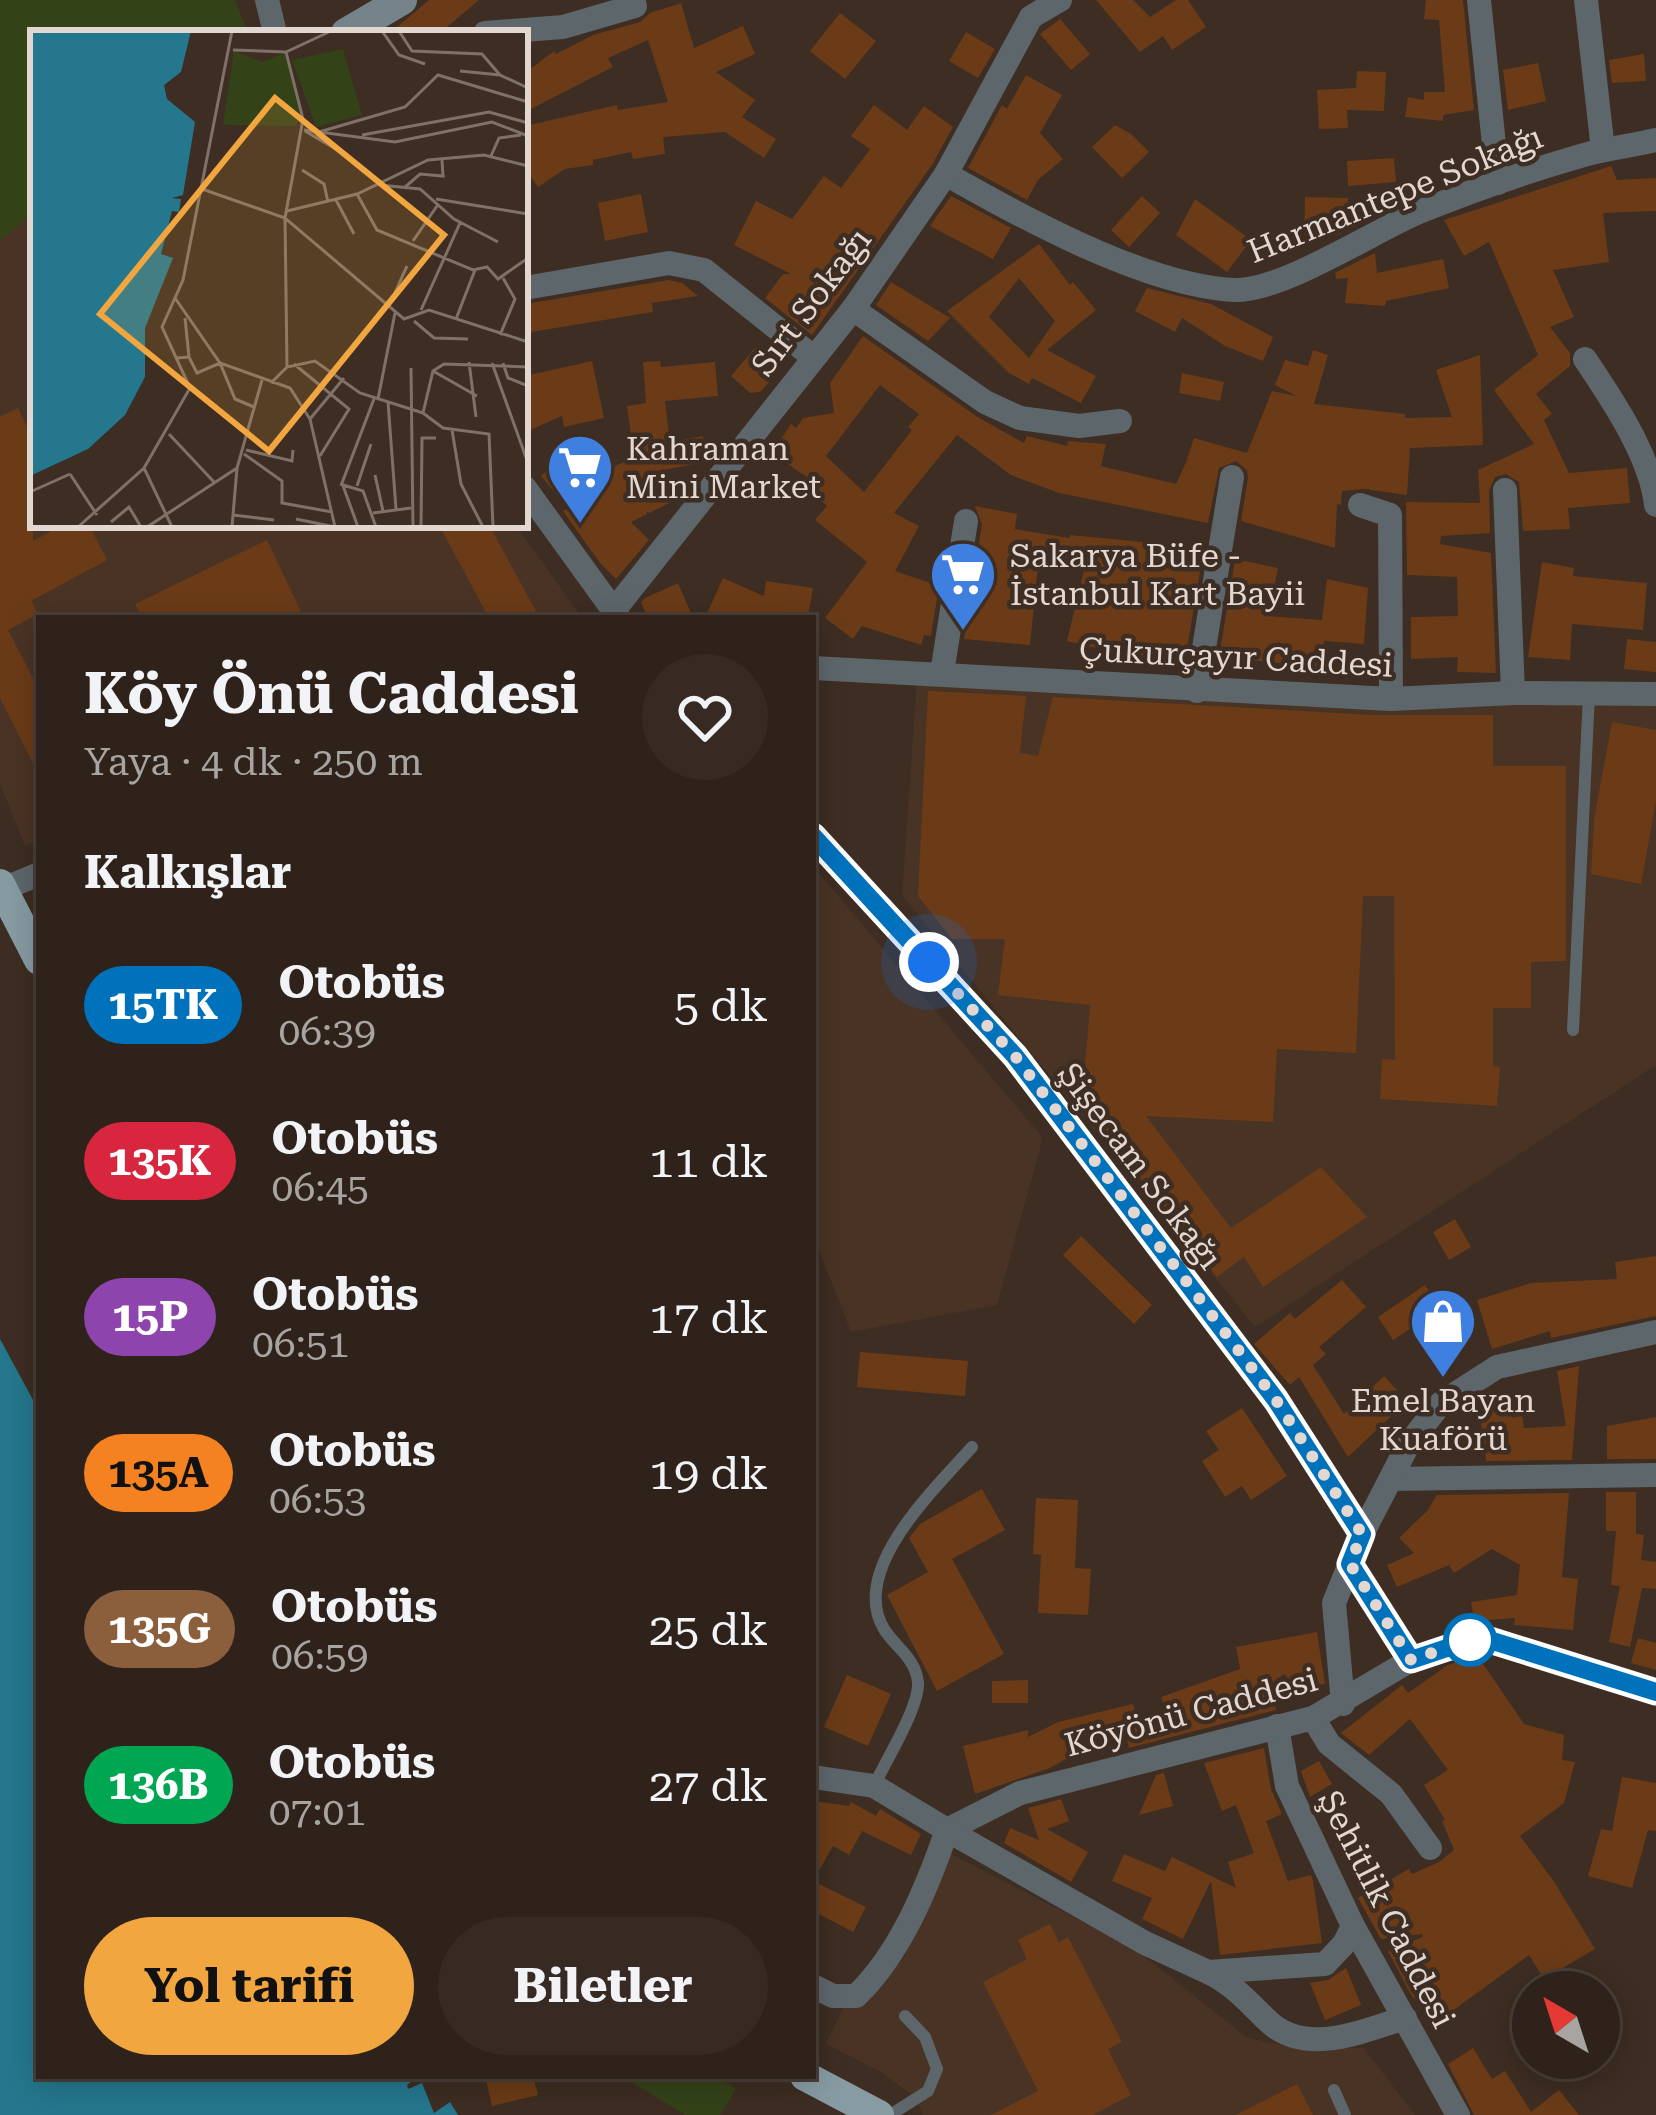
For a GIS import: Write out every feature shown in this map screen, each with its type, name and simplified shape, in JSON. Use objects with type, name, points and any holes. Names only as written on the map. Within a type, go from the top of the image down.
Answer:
[{"type":"main road","points":[[1,886],[36,954]]},
{"type":"main road","points":[[812,2079],[879,2115]]},
{"type":"street","points":[[267,0],[274,30]]},
{"type":"street","points":[[351,30],[402,0]]},
{"type":"street","points":[[1031,9],[1060,0]]},
{"type":"street","points":[[1479,0],[1498,182]]},
{"type":"street","points":[[1586,0],[1603,150]]},
{"type":"street","points":[[523,30],[562,27],[635,6]]},
{"type":"street","name":"Sırt Sokağı","points":[[617,613],[853,309],[946,174],[1031,9]]},
{"type":"street","name":"Harmantepe Sokağı","points":[[946,174],[1017,215],[1094,249],[1195,284],[1238,290],[1271,283],[1418,213],[1498,182],[1603,150],[1656,140]]},
{"type":"street","points":[[528,287],[669,263],[704,270],[813,357]]},
{"type":"street","points":[[853,309],[985,401],[1020,418],[1079,426],[1120,422]]},
{"type":"street","points":[[1586,359],[1618,409],[1654,489],[1656,505]]},
{"type":"street","points":[[1197,691],[1232,477]]},
{"type":"street","points":[[1505,490],[1513,693]]},
{"type":"street","points":[[528,492],[617,613]]},
{"type":"street","points":[[1360,505],[1390,515],[1391,699]]},
{"type":"street","points":[[941,673],[966,520]]},
{"type":"street","name":"Çukurçayır Caddesi","points":[[816,668],[1391,699],[1513,693],[1656,694]]},
{"type":"street","name":"Şişecam Sokağı","points":[[816,839],[1015,1056],[1276,1400],[1362,1534]]},
{"type":"street","points":[[1,886],[36,875]]},
{"type":"street","points":[[1342,1704],[1334,1604],[1362,1534],[1408,1445],[1442,1403],[1497,1366],[1656,1332]]},
{"type":"street","points":[[1391,1479],[1656,1475]]},
{"type":"street","points":[[1350,1564],[1411,1660]]},
{"type":"street","name":"Köyönü Caddesi","points":[[947,1830],[1020,1792],[1313,1718],[1411,1660],[1480,1637],[1656,1692]]},
{"type":"street","points":[[1313,1718],[1330,1744],[1390,1794],[1430,1848]]},
{"type":"street","name":"Şehitlik Caddesi","points":[[1277,1726],[1287,1786],[1353,1926],[1458,2115]]},
{"type":"street","points":[[816,1777],[874,1786],[1066,1900],[1231,1983],[1273,2027],[1296,2038],[1319,2041],[1405,2018]]},
{"type":"street","points":[[816,1988],[833,1996],[856,1996],[876,1977],[930,1880],[947,1830]]},
{"type":"street","points":[[1208,1972],[1324,1964],[1344,1944],[1353,1926]]},
{"type":"lane","points":[[1574,1030],[1589,694]]},
{"type":"lane","points":[[874,1786],[918,1684],[906,1651],[884,1628],[875,1601],[878,1580],[896,1534],[972,1447]]},
{"type":"lane","points":[[890,2115],[928,2091],[937,2069],[925,2037],[905,2016]]},
{"type":"lane","points":[[1334,2090],[1346,2115]]},
{"type":"shaded area","points":[[30,216],[30,528],[517,528],[581,615],[36,615],[36,841],[25,846],[0,784],[0,240]]},
{"type":"shaded area","points":[[917,678],[1656,704],[1656,1065],[1255,1327],[902,895]]},
{"type":"shaded area","points":[[816,870],[1043,1138],[997,1305],[851,1332],[816,1243]]},
{"type":"shaded area","points":[[951,1854],[1134,1948],[1246,2037],[1294,2048],[1364,2048],[1415,2115],[923,2115],[914,2096],[879,2071],[826,2044],[849,1995],[863,1991],[902,1961]]},
{"type":"green space","points":[[0,0],[235,0],[247,30],[30,30],[30,216],[0,240]]},
{"type":"green space","points":[[720,2079],[736,2089],[720,2115],[685,2115],[630,2081]]},
{"type":"water","points":[[0,1339],[36,1405],[36,2079],[415,2079],[408,2089],[422,2083],[434,2113],[450,2102],[458,2115],[0,2115]]},
{"type":"building","points":[[429,0],[479,0],[444,30],[394,30]]},
{"type":"building","points":[[1096,0],[1133,0],[1150,17],[1176,0],[1188,0],[1206,27],[1172,50],[1163,36],[1140,52]]},
{"type":"building","points":[[1426,0],[1463,0],[1474,110],[1443,115],[1443,121],[1405,117],[1408,97],[1424,100],[1424,92],[1445,92],[1439,20],[1424,19]]},
{"type":"building","points":[[681,3],[694,48],[743,26],[755,54],[716,72],[755,100],[742,117],[776,139],[764,158],[725,132],[663,137],[665,154],[633,159],[631,152],[593,160],[593,165],[565,169],[538,187],[528,172],[528,125],[617,105],[618,110],[668,102],[648,40],[608,58],[613,67],[528,110],[528,71],[554,51],[640,22],[650,13]]},
{"type":"building","points":[[840,13],[876,41],[845,79],[810,51]]},
{"type":"building","points":[[1060,19],[1090,54],[1071,70],[1040,34]]},
{"type":"building","points":[[966,32],[995,49],[978,78],[949,61]]},
{"type":"building","points":[[1644,54],[1646,81],[1612,83],[1609,60]]},
{"type":"building","points":[[1538,63],[1546,101],[1508,110],[1503,70]]},
{"type":"building","points":[[1357,71],[1386,72],[1384,111],[1347,110],[1348,128],[1319,129],[1317,90],[1356,88]]},
{"type":"building","points":[[1026,75],[1062,95],[1040,133],[1063,159],[1038,180],[1027,200],[968,168],[1002,105],[1007,109]]},
{"type":"building","points":[[874,105],[907,130],[924,106],[953,127],[932,165],[812,335],[765,298],[783,274],[791,274],[734,245],[756,201],[792,219],[824,176],[841,188],[870,149],[851,136]]},
{"type":"building","points":[[1115,125],[1149,152],[1122,178],[1092,147]]},
{"type":"building","points":[[1394,158],[1396,182],[1348,186],[1347,161]]},
{"type":"building","points":[[1611,166],[1617,180],[1656,178],[1656,211],[1603,213],[1609,262],[1553,270],[1574,317],[1550,327],[1570,353],[1570,366],[1536,394],[1552,414],[1544,420],[1569,473],[1627,468],[1630,503],[1568,508],[1570,529],[1523,531],[1519,482],[1506,474],[1495,477],[1489,491],[1490,533],[1441,536],[1440,544],[1491,553],[1496,673],[1457,672],[1458,657],[1411,659],[1411,617],[1458,616],[1457,577],[1407,575],[1406,502],[1480,503],[1478,470],[1534,444],[1494,390],[1538,355],[1489,242],[1464,256],[1444,220]]},
{"type":"building","points":[[641,194],[648,232],[605,241],[598,203]]},
{"type":"building","points":[[951,196],[1011,228],[993,259],[930,226]]},
{"type":"building","points":[[1142,196],[1160,213],[1129,247],[1111,230]]},
{"type":"building","points":[[1305,197],[1348,198],[1347,230],[1336,236],[1304,235]]},
{"type":"building","points":[[1195,199],[1251,240],[1227,272],[1176,235]]},
{"type":"building","points":[[1039,244],[1096,310],[1047,350],[1096,376],[1081,403],[1032,378],[1029,384],[1009,373],[947,311]],"holes":[[[1019,278],[1055,321],[1029,358],[989,317]]]},
{"type":"building","points":[[1375,253],[1377,273],[1443,259],[1449,288],[1386,301],[1385,306],[1345,303],[1348,278],[1336,279],[1335,273]]},
{"type":"building","points":[[669,280],[682,283],[698,296],[652,303],[653,312],[528,333],[528,304]]},
{"type":"building","points":[[891,282],[950,318],[928,341],[876,305]]},
{"type":"building","points":[[1147,288],[1211,304],[1273,337],[1263,361],[1225,346],[1182,318],[1175,332],[1135,311]]},
{"type":"building","points":[[863,336],[976,416],[1024,443],[1027,436],[1067,446],[1068,441],[1106,444],[1101,466],[1176,484],[1190,460],[1194,438],[1247,453],[1272,391],[1296,396],[1275,385],[1285,360],[1308,366],[1313,350],[1328,355],[1314,404],[1405,414],[1405,418],[1452,417],[1436,370],[1480,355],[1483,445],[1410,448],[1407,495],[1342,491],[1335,548],[1241,521],[1248,478],[1247,470],[1236,461],[1219,468],[1208,523],[1059,493],[1011,475],[957,435],[894,513],[919,526],[895,571],[939,586],[931,636],[924,635],[921,645],[862,626],[853,639],[825,618],[867,562],[815,520],[827,506],[808,488],[814,482],[772,453],[791,424],[796,428],[803,418],[834,413],[830,383]],"holes":[[[880,385],[919,414],[864,492],[826,456]]]},
{"type":"building","points":[[755,348],[780,370],[760,392],[750,393],[731,376]]},
{"type":"building","points":[[592,361],[604,418],[564,427],[562,416],[528,431],[528,375]]},
{"type":"building","points":[[660,361],[661,367],[715,362],[718,396],[665,401],[670,442],[703,436],[707,462],[663,470],[678,499],[631,522],[649,540],[616,579],[541,476],[569,452],[591,478],[634,457],[627,406],[646,403],[643,362]]},
{"type":"building","points":[[1182,373],[1224,382],[1220,401],[1179,393]]},
{"type":"building","points":[[18,408],[30,433],[33,541],[57,528],[91,528],[107,560],[31,601],[38,614],[8,630],[36,684],[36,769],[0,698],[0,417]]},
{"type":"building","points":[[975,506],[1017,514],[1015,529],[1204,548],[1184,666],[1129,663],[1130,656],[1067,641],[1084,570],[1038,565],[1030,645],[964,639],[982,524]]},
{"type":"building","points":[[441,528],[491,528],[536,611],[487,615]]},
{"type":"building","points":[[267,540],[303,615],[140,615],[135,604]]},
{"type":"building","points":[[1235,559],[1278,568],[1268,616],[1322,620],[1327,579],[1368,588],[1364,644],[1324,641],[1321,667],[1237,659],[1236,666],[1218,664]]},
{"type":"building","points":[[1542,562],[1574,568],[1573,576],[1647,583],[1643,630],[1572,624],[1570,660],[1528,657]]},
{"type":"building","points":[[723,578],[764,596],[766,581],[813,588],[808,615],[706,615]]},
{"type":"building","points":[[678,583],[692,615],[647,615],[641,602]]},
{"type":"building","points":[[1627,639],[1656,642],[1656,672],[1624,669]]},
{"type":"building","points":[[928,691],[1026,696],[1020,753],[1038,756],[1053,697],[1373,715],[1493,715],[1493,766],[1566,766],[1566,961],[1531,962],[1531,1008],[1493,1008],[1493,1066],[1500,1067],[1497,1106],[1380,1099],[1382,1059],[1395,1060],[1394,896],[1363,896],[1356,1053],[1277,1049],[1273,1122],[1146,1116],[1231,1228],[1321,1167],[1367,1217],[1263,1287],[1244,1257],[1217,1277],[1082,1104],[1090,1005],[998,995],[1005,939],[952,939],[918,896]]},
{"type":"building","points":[[1612,722],[1656,730],[1656,801],[1641,884],[1591,874],[1594,820]]},
{"type":"building","points":[[1455,1219],[1471,1247],[1449,1260],[1433,1232]]},
{"type":"building","points":[[1081,1236],[1152,1305],[1134,1324],[1063,1255]]},
{"type":"building","points":[[1656,1256],[1656,1316],[1551,1338],[1550,1331],[1492,1349],[1477,1300],[1531,1283],[1617,1279],[1615,1262]]},
{"type":"building","points":[[1342,1280],[1366,1307],[1319,1347],[1326,1354],[1313,1365],[1344,1414],[1384,1376],[1407,1401],[1348,1457],[1299,1377],[1290,1385],[1254,1344],[1290,1313],[1295,1319]]},
{"type":"building","points":[[1425,1285],[1441,1309],[1393,1340],[1378,1317]]},
{"type":"building","points":[[860,1352],[968,1361],[965,1396],[857,1387]]},
{"type":"building","points":[[1579,1366],[1572,1460],[1486,1461],[1478,1399],[1495,1391],[1513,1418],[1522,1414],[1524,1428],[1566,1426],[1557,1371]]},
{"type":"building","points":[[1242,1408],[1287,1476],[1251,1500],[1242,1486],[1225,1497],[1202,1461],[1219,1450],[1206,1431]]},
{"type":"building","points":[[1656,1417],[1656,1459],[1607,1459],[1607,1426]]},
{"type":"building","points":[[982,1489],[1005,1530],[952,1559],[1004,1654],[937,1691],[887,1595],[928,1572],[909,1538],[920,1524]]},
{"type":"building","points":[[1606,1492],[1636,1492],[1636,1534],[1644,1535],[1641,1560],[1656,1562],[1656,1589],[1642,1588],[1630,1647],[1609,1642],[1620,1586],[1611,1585],[1616,1531],[1606,1531]]},
{"type":"building","points":[[1569,1493],[1562,1577],[1578,1579],[1573,1630],[1514,1625],[1515,1618],[1474,1621],[1471,1602],[1517,1595],[1520,1565],[1492,1549],[1454,1573],[1449,1565],[1397,1587],[1387,1565],[1414,1553],[1399,1538],[1437,1495]]},
{"type":"building","points":[[1036,1498],[1078,1500],[1075,1568],[1091,1569],[1088,1615],[1038,1613],[1041,1555],[1033,1554]]},
{"type":"building","points":[[1317,1632],[1325,1684],[1297,1689],[1284,1674],[1274,1681],[1281,1692],[1272,1694],[1276,1710],[1129,1748],[1123,1725],[1066,1740],[1073,1755],[975,1794],[963,1746],[1028,1730],[1028,1737],[1058,1722],[1133,1704],[1138,1721],[1133,1723],[1167,1714],[1161,1697],[1240,1669],[1236,1647]]},
{"type":"building","points":[[1638,1638],[1656,1643],[1656,1670],[1631,1663]]},
{"type":"building","points":[[1477,1655],[1524,1724],[1564,1735],[1562,1760],[1575,1762],[1564,1803],[1520,1836],[1595,1949],[1558,1971],[1539,1971],[1529,1955],[1433,2025],[1388,1951],[1422,1934],[1381,1939],[1358,1898],[1409,1869],[1412,1874],[1439,1862],[1454,1850],[1445,1820],[1424,1785],[1448,1770],[1410,1719],[1369,1755],[1341,1733],[1402,1685],[1408,1693],[1448,1665]]},
{"type":"building","points":[[847,1675],[891,1694],[868,1746],[824,1727]]},
{"type":"building","points":[[1028,1680],[1028,1703],[992,1703],[992,1681]]},
{"type":"building","points":[[1264,1748],[1271,1789],[1282,1814],[1266,1821],[1288,1881],[1311,1875],[1322,1943],[1220,1955],[1211,1881],[1183,1939],[1142,1919],[1152,1898],[1112,1881],[1124,1854],[1165,1871],[1172,1857],[1236,1888],[1228,1862],[1254,1853],[1236,1805],[1222,1811],[1204,1763]]},
{"type":"building","points":[[1319,1761],[1332,1784],[1310,1797],[1301,1771]]},
{"type":"building","points":[[1164,1773],[1173,1806],[1139,1815],[1156,1775]]},
{"type":"building","points":[[1622,1777],[1656,1783],[1656,1831],[1648,1830],[1632,1888],[1588,1876],[1601,1829],[1612,1831]]},
{"type":"building","points":[[1061,1799],[1069,1821],[1047,1829],[1088,1852],[1071,1882],[1004,1843],[1010,1828],[1039,1840],[1028,1808]]},
{"type":"building","points":[[816,1801],[849,1806],[851,1802],[876,1816],[880,1809],[921,1834],[911,1855],[862,1831],[849,1855],[833,1846],[816,1876]]},
{"type":"building","points":[[816,1882],[866,1907],[853,1932],[816,1913]]},
{"type":"building","points":[[1050,1924],[1059,1942],[1068,1937],[1122,2042],[1108,2049],[1131,2095],[1093,2115],[991,2115],[1038,2091],[983,1982],[1027,1959],[1018,1940]]},
{"type":"building","points":[[1346,1968],[1361,2005],[1325,2020],[1310,1983],[1328,1980]]},
{"type":"building","points":[[1473,2048],[1492,2079],[1505,2071],[1531,2112],[1559,2090],[1579,2115],[1474,2115],[1448,2064]]},
{"type":"building","points":[[486,2079],[534,2079],[538,2095],[492,2106]]},
{"type":"building","points":[[1297,2084],[1313,2115],[1236,2115]]},
{"type":"bus line","name":"15TK","points":[[816,839],[1015,1056],[1276,1400],[1362,1534],[1350,1564],[1411,1660],[1480,1637],[1656,1692]]},
{"type":"place","name":"Kahraman Mini Market","points":[[580,526]]},
{"type":"place","name":"Sakarya Büfe - İstanbul Kart Bayii","points":[[963,633]]},
{"type":"place","name":"Emel Bayan Kuaförü","points":[[1443,1380]]},
{"type":"route","points":[[929,962],[1015,1056],[1276,1400],[1362,1534],[1350,1564],[1411,1660],[1480,1637],[1470,1640]]}]
